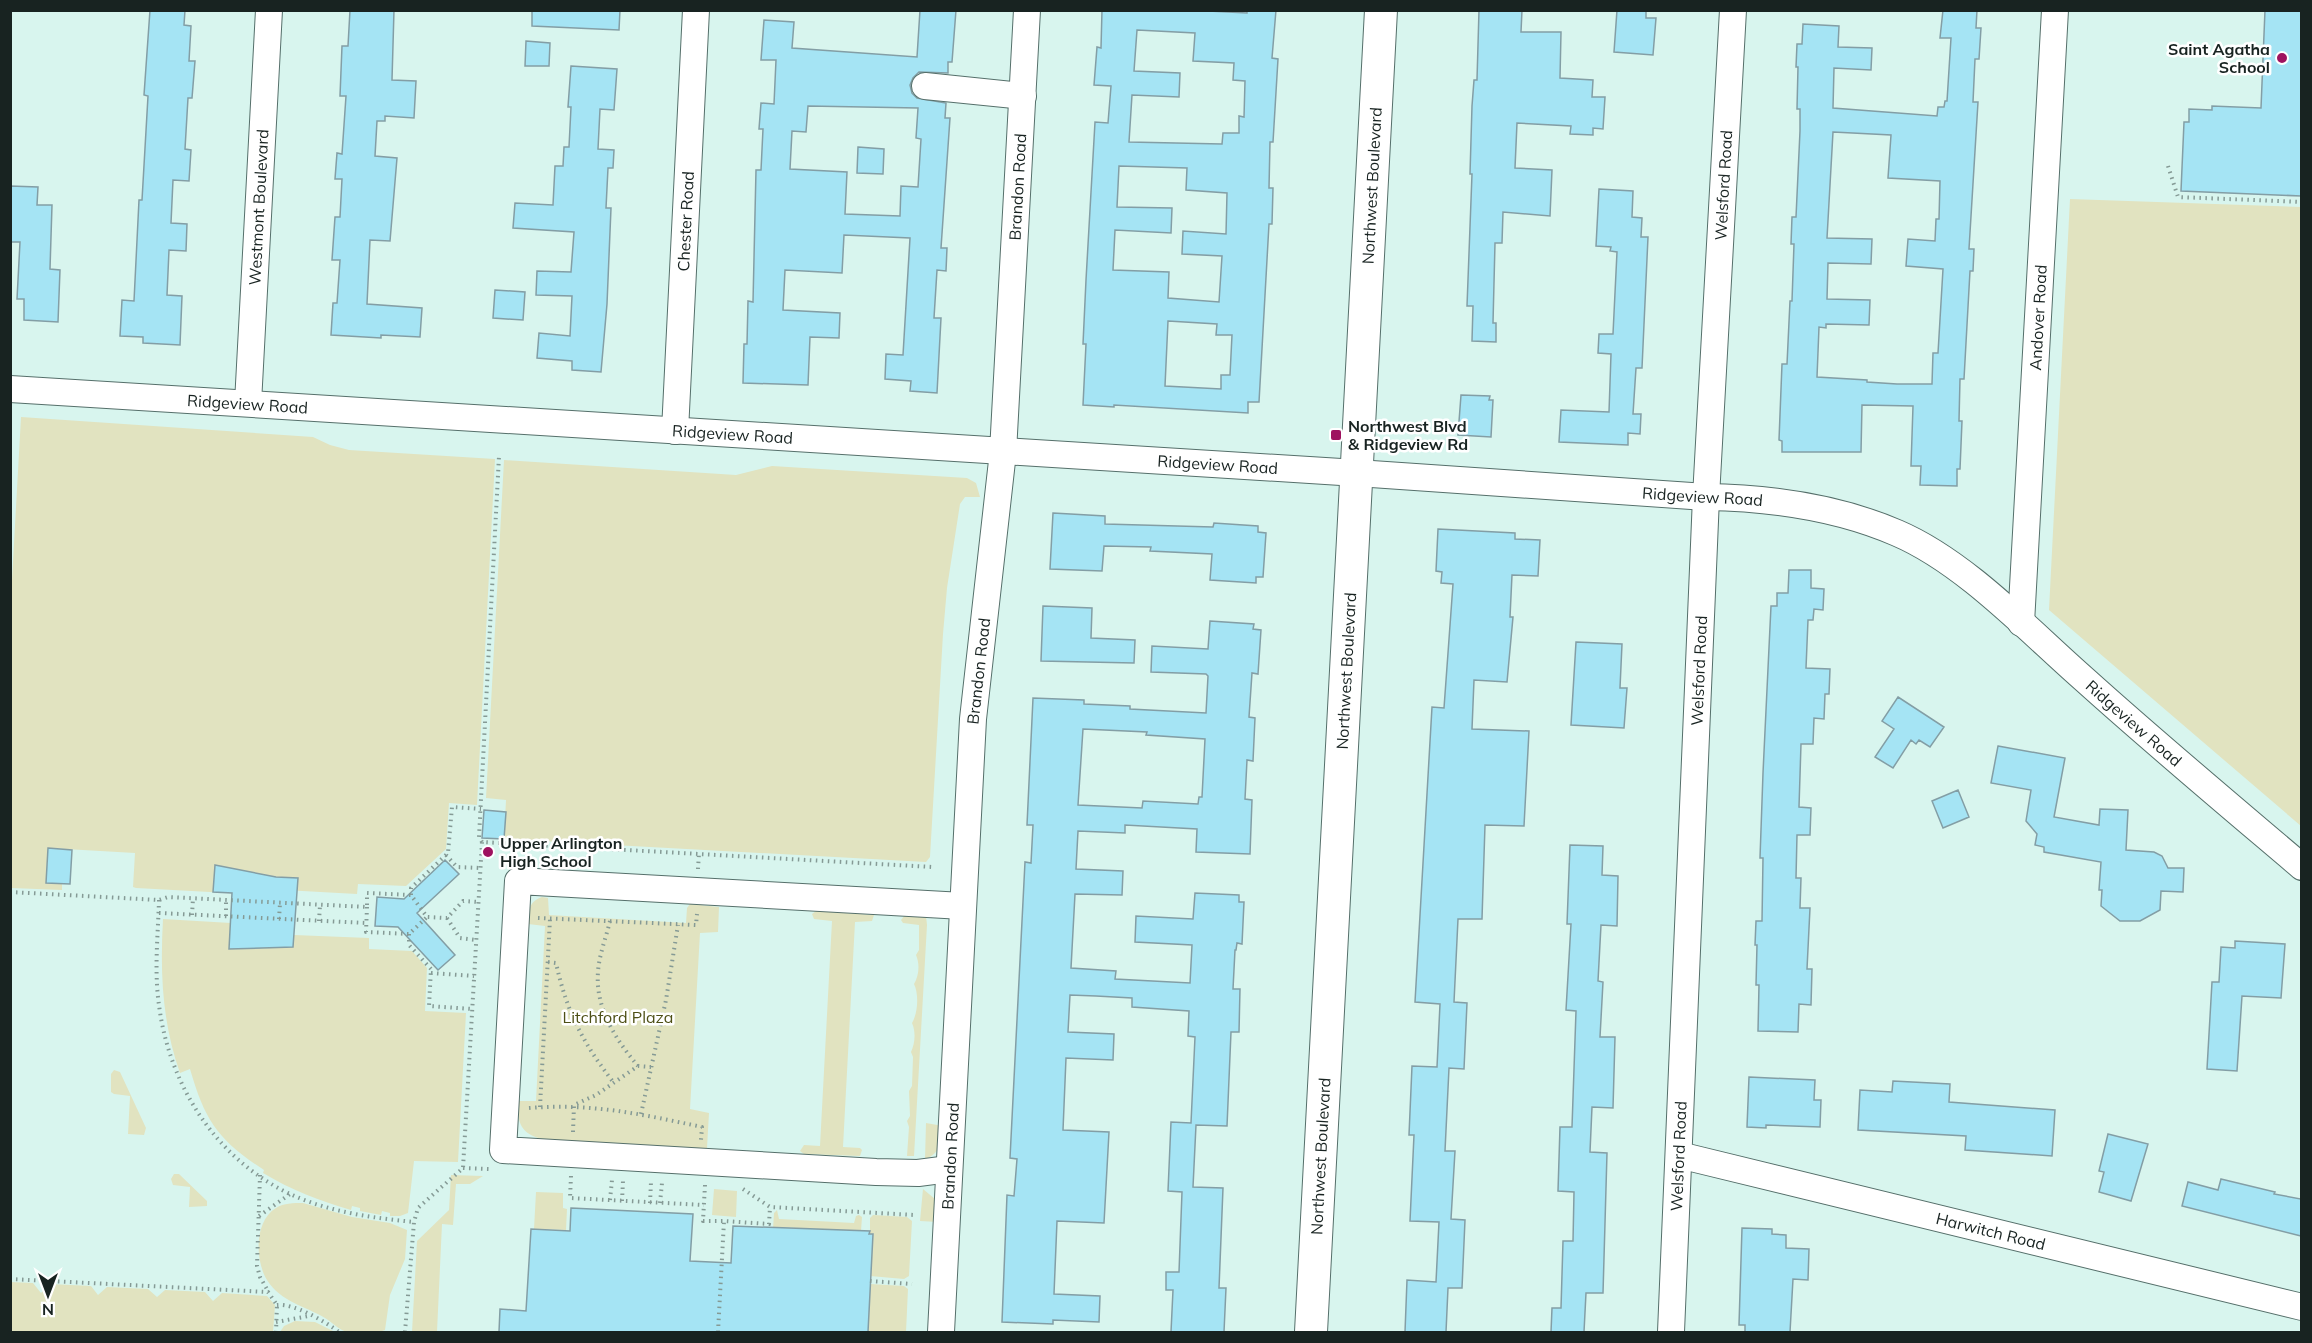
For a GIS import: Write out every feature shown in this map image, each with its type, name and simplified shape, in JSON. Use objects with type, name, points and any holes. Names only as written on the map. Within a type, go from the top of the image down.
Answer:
[{"type":"main road","name":"Northwest Boulevard","points":[[1311,1332],[1381,10]]},
{"type":"street","name":"Westmont Boulevard","points":[[248,403],[269,10]]},
{"type":"street","name":"Chester Road","points":[[675,431],[696,10]]},
{"type":"street","name":"Brandon Road","points":[[941,1332],[973,719],[1003,452],[1027,10]]},
{"type":"street","name":"Welsford Road","points":[[1671,1332],[1706,497],[1733,10]]},
{"type":"street","name":"Andover Road","points":[[2021,623],[2055,10]]},
{"type":"street","points":[[925,86],[1023,96]]},
{"type":"street","name":"Ridgeview Road","points":[[10,389],[1706,497],[1754,498],[1811,507],[1872,523],[1898,533],[1924,546],[1980,586],[2301,867]]},
{"type":"street","points":[[949,1168],[918,1173],[876,1172],[503,1150],[505,1109],[518,881],[963,906]]},
{"type":"street","name":"Harwitch Road","points":[[1679,1155],[2301,1307]]},
{"type":"path","points":[[2168,166],[2178,197],[2301,202]]},
{"type":"path","points":[[405,1332],[414,1222],[418,1208],[463,1168],[482,842],[479,837],[480,809],[500,456]]},
{"type":"path","points":[[427,917],[411,895],[411,888],[448,853],[452,807],[480,809]]},
{"type":"path","points":[[482,842],[933,867]]},
{"type":"path","points":[[446,855],[457,867],[480,868]]},
{"type":"path","points":[[10,892],[367,907]]},
{"type":"path","points":[[411,895],[367,893],[366,932],[409,934],[427,917],[447,918],[464,901],[478,902]]},
{"type":"path","points":[[192,915],[193,898]]},
{"type":"path","points":[[159,900],[158,1004],[166,1044],[185,1093],[217,1140],[248,1168],[291,1194],[361,1215],[414,1222]]},
{"type":"path","points":[[225,916],[226,900]]},
{"type":"path","points":[[279,903],[279,919]]},
{"type":"path","points":[[516,917],[696,925],[697,904]]},
{"type":"path","points":[[320,905],[320,921]]},
{"type":"path","points":[[159,913],[366,923]]},
{"type":"path","points":[[447,918],[460,938],[476,940]]},
{"type":"path","points":[[540,1107],[550,919]]},
{"type":"path","points":[[610,921],[598,971],[599,991],[611,1029],[638,1066]]},
{"type":"path","points":[[641,1114],[666,1000],[678,925]]},
{"type":"path","points":[[409,934],[409,945],[431,969],[429,1006],[472,1009]]},
{"type":"path","points":[[548,962],[556,963],[564,997],[583,1040],[614,1083]]},
{"type":"path","points":[[431,973],[474,976]]},
{"type":"path","points":[[574,1105],[614,1083],[638,1066],[651,1067]]},
{"type":"path","points":[[505,1109],[574,1105],[641,1114],[702,1127],[701,1149]]},
{"type":"path","points":[[572,1142],[574,1105]]},
{"type":"path","points":[[463,1168],[495,1170]]},
{"type":"path","points":[[560,1173],[581,1175]]},
{"type":"path","points":[[571,1174],[570,1198],[704,1205]]},
{"type":"path","points":[[260,1175],[257,1266],[260,1277],[277,1305],[276,1332]]},
{"type":"path","points":[[610,1200],[612,1176]]},
{"type":"path","points":[[622,1201],[624,1177]]},
{"type":"path","points":[[642,1178],[651,1179],[650,1203]]},
{"type":"path","points":[[660,1203],[662,1179]]},
{"type":"path","points":[[715,1182],[703,1181],[703,1221],[769,1224],[770,1207]]},
{"type":"path","points":[[735,1183],[770,1207],[915,1215]]},
{"type":"path","points":[[258,1216],[291,1194]]},
{"type":"path","points":[[718,1332],[724,1221]]},
{"type":"path","points":[[10,1279],[268,1292]]},
{"type":"path","points":[[870,1281],[912,1284]]},
{"type":"path","points":[[277,1305],[286,1304],[330,1325],[339,1332]]},
{"type":"path","points":[[276,1322],[309,1315]]},
{"type":"green space","points":[[2070,199],[2301,207],[2301,826],[2049,610]]},
{"type":"green space","points":[[21,417],[313,437],[349,450],[495,459],[477,805],[449,803],[446,849],[406,886],[358,884],[357,894],[284,890],[283,896],[136,888],[133,887],[135,853],[48,848],[46,883],[62,884],[62,890],[11,888],[10,616]]},
{"type":"green space","points":[[504,460],[736,475],[772,466],[967,478],[976,483],[980,497],[965,497],[960,504],[947,588],[930,857],[926,862],[504,839],[506,800],[486,798]]},
{"type":"green space","name":"Litchford Plaza","points":[[542,897],[548,898],[549,915],[686,923],[687,908],[690,904],[719,907],[718,932],[700,933],[690,1109],[709,1113],[707,1148],[704,1150],[546,1140],[531,1135],[522,1127],[518,1116],[518,1101],[536,1101],[545,926],[528,924],[532,904]]},
{"type":"green space","points":[[816,911],[874,915],[872,921],[855,922],[843,1147],[860,1148],[862,1150],[860,1156],[804,1154],[800,1151],[804,1145],[820,1146],[832,921],[814,919],[812,914]]},
{"type":"green space","points":[[905,915],[926,916],[927,925],[914,1156],[907,1156],[909,1127],[907,1121],[910,1116],[909,1091],[912,1086],[913,1057],[911,1052],[915,1038],[912,1023],[917,1004],[914,984],[918,970],[916,955],[919,950],[919,925],[903,923],[901,920]]},
{"type":"green space","points":[[163,919],[231,923],[294,935],[369,938],[369,949],[412,951],[427,968],[425,1011],[466,1013],[458,1162],[414,1161],[408,1213],[390,1216],[390,1213],[382,1211],[381,1215],[360,1211],[360,1208],[352,1206],[351,1210],[328,1203],[284,1185],[263,1173],[264,1170],[224,1139],[215,1128],[201,1102],[190,1069],[180,1073],[174,1054],[164,997]]},
{"type":"green space","points":[[114,1070],[120,1072],[146,1128],[144,1135],[128,1134],[130,1096],[111,1092],[111,1074]]},
{"type":"green space","points":[[926,1123],[943,1126],[937,1150],[925,1159]]},
{"type":"green space","points":[[174,1174],[179,1174],[207,1201],[207,1206],[189,1207],[190,1187],[173,1185],[171,1179]]},
{"type":"green space","points":[[451,1175],[483,1176],[470,1184],[456,1184],[453,1225],[442,1224],[437,1332],[412,1332],[417,1241],[449,1210]]},
{"type":"green space","points":[[714,1189],[737,1191],[736,1217],[712,1215]]},
{"type":"green space","points":[[923,1189],[935,1199],[938,1222],[920,1221]]},
{"type":"green space","points":[[536,1192],[563,1193],[563,1208],[567,1209],[566,1230],[534,1229]]},
{"type":"green space","points":[[303,1203],[352,1217],[390,1223],[407,1230],[405,1259],[390,1295],[385,1330],[367,1334],[345,1331],[325,1318],[286,1299],[267,1280],[260,1263],[259,1252],[260,1231],[264,1222],[269,1214],[279,1206]]},
{"type":"green space","points":[[777,1210],[779,1219],[854,1223],[856,1216],[859,1215],[862,1217],[861,1231],[775,1227],[773,1229],[774,1213]]},
{"type":"green space","points":[[873,1215],[907,1217],[912,1221],[909,1276],[904,1279],[870,1276],[870,1218]]},
{"type":"green space","points":[[10,1282],[33,1283],[41,1293],[50,1284],[91,1286],[98,1295],[107,1287],[148,1289],[157,1297],[165,1290],[205,1292],[213,1301],[222,1293],[267,1296],[275,1305],[273,1332],[11,1332]]},
{"type":"green space","points":[[870,1284],[904,1286],[908,1289],[906,1332],[868,1332]]},
{"type":"green space","points":[[295,1321],[315,1322],[335,1332],[280,1332],[284,1326]]},
{"type":"building","points":[[150,10],[185,10],[184,25],[191,26],[189,61],[195,61],[192,98],[188,98],[185,149],[191,150],[189,181],[173,180],[171,223],[187,224],[186,251],[169,250],[167,295],[182,296],[180,345],[143,343],[143,337],[120,336],[122,300],[134,301],[139,200],[142,200],[148,96],[144,95]]},
{"type":"building","points":[[350,10],[394,10],[392,80],[416,81],[414,118],[385,116],[385,121],[377,121],[375,156],[397,158],[390,241],[370,240],[367,304],[422,308],[420,337],[381,335],[381,338],[331,335],[333,303],[337,303],[340,260],[332,260],[335,217],[340,217],[342,179],[335,179],[337,153],[342,154],[346,96],[340,96],[342,46],[348,46]]},
{"type":"building","points":[[532,10],[620,10],[619,30],[532,26]]},
{"type":"building","points":[[920,10],[956,10],[952,62],[948,62],[948,73],[919,72],[910,85],[912,93],[917,98],[946,103],[945,118],[950,118],[941,248],[947,248],[946,271],[937,270],[934,318],[941,318],[937,393],[910,391],[911,381],[885,379],[886,354],[903,355],[910,238],[844,235],[842,273],[785,270],[783,310],[840,313],[839,338],[810,337],[808,385],[743,383],[748,301],[753,302],[756,170],[761,170],[763,129],[759,129],[761,103],[774,104],[776,60],[761,60],[764,20],[794,22],[792,48],[917,57]],"holes":[[[808,106],[918,108],[916,138],[921,139],[918,187],[901,186],[900,216],[845,214],[847,172],[790,169],[792,131],[806,132]]]},
{"type":"building","points":[[1102,10],[1247,13],[1247,10],[1276,10],[1272,58],[1278,59],[1273,142],[1270,142],[1269,188],[1273,188],[1272,224],[1269,224],[1259,402],[1248,402],[1248,413],[1083,405],[1086,344],[1083,344],[1095,122],[1108,123],[1111,86],[1094,85],[1097,47],[1101,48]],"holes":[[[1137,30],[1195,33],[1193,61],[1234,63],[1233,80],[1245,81],[1244,117],[1239,116],[1239,133],[1223,133],[1222,144],[1129,142],[1132,95],[1179,97],[1180,73],[1134,71]],[[1119,166],[1187,168],[1186,190],[1227,193],[1226,234],[1183,231],[1182,254],[1222,256],[1219,302],[1168,298],[1169,272],[1113,270],[1115,230],[1171,233],[1172,208],[1117,207]],[[1168,321],[1217,324],[1216,335],[1232,335],[1230,375],[1221,375],[1221,389],[1165,386]]]},
{"type":"building","points":[[1479,10],[1522,10],[1521,32],[1561,32],[1560,78],[1593,80],[1592,97],[1605,97],[1603,129],[1593,128],[1593,135],[1570,134],[1571,126],[1517,123],[1515,168],[1552,170],[1550,216],[1503,212],[1502,243],[1495,243],[1493,323],[1496,323],[1496,342],[1472,341],[1473,306],[1467,306],[1472,106],[1474,80],[1477,80]]},
{"type":"building","points":[[1617,10],[1646,10],[1646,18],[1656,18],[1653,55],[1614,52]]},
{"type":"building","points":[[1943,10],[1977,10],[1976,28],[1981,28],[1979,59],[1975,59],[1973,102],[1978,102],[1969,249],[1974,249],[1973,271],[1970,271],[1964,379],[1960,379],[1959,421],[1962,421],[1957,486],[1920,485],[1921,466],[1911,466],[1913,406],[1862,405],[1861,452],[1782,452],[1782,441],[1779,440],[1782,364],[1787,364],[1790,301],[1792,301],[1794,244],[1791,244],[1792,217],[1796,217],[1800,131],[1800,109],[1797,109],[1798,67],[1796,67],[1797,44],[1802,44],[1803,24],[1839,26],[1838,47],[1872,48],[1871,70],[1834,68],[1833,108],[1937,116],[1938,107],[1944,107],[1947,101],[1951,38],[1940,38]],"holes":[[[1833,132],[1891,135],[1888,178],[1940,181],[1939,219],[1936,219],[1935,241],[1908,239],[1906,266],[1943,269],[1938,353],[1933,353],[1932,384],[1897,384],[1817,377],[1819,327],[1826,328],[1826,324],[1869,325],[1870,300],[1827,299],[1828,263],[1871,264],[1872,239],[1827,238]]]},
{"type":"building","name":"Saint Agatha School","points":[[2265,10],[2301,10],[2301,196],[2181,191],[2184,122],[2189,122],[2189,109],[2212,110],[2212,106],[2261,108]]},
{"type":"building","points":[[526,41],[550,43],[549,66],[525,66]]},
{"type":"building","points":[[571,66],[617,69],[614,110],[600,109],[598,149],[614,150],[613,168],[608,168],[606,208],[611,208],[607,304],[601,372],[572,370],[572,361],[537,358],[539,333],[570,336],[572,296],[536,295],[537,271],[571,272],[574,232],[513,228],[515,203],[553,205],[555,166],[563,166],[564,147],[569,147],[571,107],[568,107]]},
{"type":"building","points":[[858,147],[884,149],[883,174],[857,173]]},
{"type":"building","points":[[10,186],[38,187],[37,205],[52,205],[50,269],[60,270],[58,322],[24,320],[24,299],[17,299],[20,242],[10,242]]},
{"type":"building","points":[[1599,189],[1633,191],[1632,217],[1642,218],[1641,237],[1648,237],[1642,368],[1636,368],[1633,414],[1641,414],[1640,434],[1628,433],[1628,445],[1559,442],[1561,410],[1609,412],[1611,354],[1598,353],[1599,334],[1613,334],[1617,252],[1610,251],[1611,247],[1596,246]]},
{"type":"building","points":[[495,290],[525,292],[523,320],[493,318]]},
{"type":"building","points":[[1461,395],[1490,396],[1489,400],[1493,400],[1491,437],[1458,435]]},
{"type":"building","points":[[1053,513],[1105,516],[1105,524],[1213,527],[1214,523],[1258,526],[1258,532],[1266,533],[1263,577],[1256,577],[1256,583],[1210,580],[1212,554],[1150,551],[1151,547],[1104,546],[1102,571],[1050,569]]},
{"type":"building","points":[[1438,529],[1515,533],[1515,539],[1540,540],[1538,576],[1512,575],[1510,617],[1513,617],[1507,682],[1474,680],[1472,729],[1529,731],[1524,826],[1485,825],[1482,919],[1458,919],[1454,1002],[1467,1003],[1464,1069],[1449,1068],[1445,1151],[1455,1151],[1451,1219],[1465,1220],[1462,1288],[1448,1288],[1446,1332],[1405,1332],[1407,1280],[1436,1282],[1439,1222],[1410,1221],[1414,1135],[1409,1135],[1412,1066],[1437,1067],[1440,1004],[1415,1002],[1432,707],[1444,708],[1453,584],[1441,583],[1442,572],[1436,571]]},
{"type":"building","points":[[1789,570],[1811,570],[1811,588],[1824,589],[1823,610],[1814,609],[1813,620],[1808,620],[1806,668],[1830,669],[1829,694],[1825,694],[1824,719],[1814,718],[1813,744],[1801,744],[1799,807],[1811,808],[1810,835],[1797,835],[1796,878],[1801,878],[1800,908],[1810,908],[1807,969],[1812,969],[1811,1005],[1799,1004],[1798,1032],[1758,1031],[1759,985],[1756,985],[1757,945],[1755,945],[1756,921],[1762,921],[1763,858],[1760,858],[1771,606],[1777,606],[1777,593],[1788,593]]},
{"type":"building","points":[[1043,606],[1092,608],[1091,638],[1135,640],[1134,663],[1041,661]]},
{"type":"building","points":[[1210,621],[1254,624],[1253,629],[1261,630],[1258,674],[1252,673],[1249,717],[1255,718],[1253,761],[1247,760],[1245,799],[1252,800],[1250,854],[1196,852],[1197,829],[1125,825],[1125,833],[1078,831],[1076,869],[1123,871],[1122,895],[1075,894],[1071,968],[1116,971],[1115,979],[1190,983],[1192,945],[1135,942],[1136,916],[1193,919],[1195,893],[1239,895],[1239,902],[1244,902],[1242,944],[1237,943],[1235,950],[1233,989],[1240,989],[1239,1032],[1231,1032],[1227,1126],[1196,1125],[1193,1187],[1223,1188],[1219,1288],[1226,1288],[1224,1332],[1171,1332],[1173,1290],[1166,1290],[1166,1272],[1179,1272],[1182,1192],[1168,1191],[1171,1122],[1191,1123],[1195,1037],[1188,1036],[1189,1011],[1132,1007],[1132,998],[1096,996],[1070,995],[1068,1032],[1114,1034],[1113,1060],[1066,1058],[1063,1130],[1109,1132],[1104,1223],[1057,1221],[1054,1294],[1100,1296],[1099,1322],[1053,1320],[1053,1324],[1002,1322],[1007,1195],[1014,1196],[1017,1159],[1010,1158],[1025,862],[1031,863],[1033,825],[1027,825],[1033,698],[1084,700],[1084,704],[1130,706],[1130,709],[1206,713],[1208,676],[1206,674],[1151,672],[1152,646],[1208,649]],"holes":[[[1083,729],[1147,732],[1146,735],[1205,739],[1202,797],[1199,797],[1198,804],[1143,801],[1142,808],[1078,805]]]},
{"type":"building","points":[[1576,642],[1622,644],[1620,688],[1627,688],[1624,728],[1571,725]]},
{"type":"building","points":[[1898,697],[1944,727],[1930,747],[1919,740],[1916,744],[1911,740],[1893,768],[1875,757],[1894,729],[1882,721]]},
{"type":"building","points":[[1998,746],[2065,758],[2054,817],[2099,825],[2100,809],[2128,810],[2126,850],[2154,852],[2162,856],[2168,868],[2184,868],[2183,892],[2161,891],[2160,910],[2140,921],[2120,921],[2101,906],[2102,890],[2099,890],[2101,862],[2044,852],[2044,847],[2035,845],[2037,834],[2026,821],[2031,790],[1991,783]]},
{"type":"building","points":[[1958,790],[1969,817],[1943,828],[1932,801]]},
{"type":"building","points":[[484,810],[506,812],[504,839],[482,838]]},
{"type":"building","points":[[1570,845],[1603,846],[1602,875],[1618,876],[1617,926],[1601,925],[1598,981],[1603,982],[1600,1037],[1615,1037],[1613,1108],[1592,1107],[1590,1152],[1607,1153],[1603,1293],[1586,1293],[1584,1332],[1551,1332],[1552,1308],[1561,1308],[1563,1241],[1573,1241],[1574,1192],[1558,1191],[1560,1127],[1572,1127],[1576,1011],[1566,1010],[1571,924],[1567,924]]},
{"type":"building","points":[[48,848],[72,850],[70,884],[46,883]]},
{"type":"building","points":[[445,860],[459,874],[417,913],[455,955],[438,970],[398,927],[375,926],[377,897],[404,899]]},
{"type":"building","points":[[215,865],[276,877],[298,878],[293,947],[229,949],[232,893],[213,892]]},
{"type":"building","points":[[2235,941],[2285,944],[2281,998],[2242,996],[2237,1071],[2207,1069],[2212,982],[2219,982],[2221,947],[2235,948]]},
{"type":"building","points":[[1749,1077],[1815,1080],[1814,1100],[1821,1100],[1820,1127],[1766,1125],[1766,1128],[1747,1127]]},
{"type":"building","points":[[1893,1081],[1950,1084],[1949,1102],[2055,1110],[2052,1156],[1965,1150],[1966,1136],[1858,1130],[1860,1090],[1892,1092]]},
{"type":"building","points":[[2108,1134],[2148,1144],[2131,1201],[2099,1192],[2104,1172],[2099,1171]]},
{"type":"building","points":[[2221,1179],[2301,1199],[2301,1236],[2182,1206],[2188,1182],[2218,1190]]},
{"type":"building","points":[[571,1208],[693,1214],[690,1261],[731,1263],[733,1226],[870,1231],[869,1234],[873,1234],[868,1332],[499,1332],[500,1309],[526,1311],[531,1229],[570,1231]]},
{"type":"building","points":[[1742,1228],[1772,1229],[1772,1234],[1786,1235],[1786,1248],[1809,1249],[1808,1280],[1793,1279],[1790,1332],[1745,1332],[1745,1325],[1739,1325]]},
{"type":"place","name":"Saint Agatha School","points":[[2282,58]]},
{"type":"place","name":"Northwest Blvd & Ridgeview Rd","points":[[1336,435]]},
{"type":"place","name":"Upper Arlington High School","points":[[488,852]]}]
